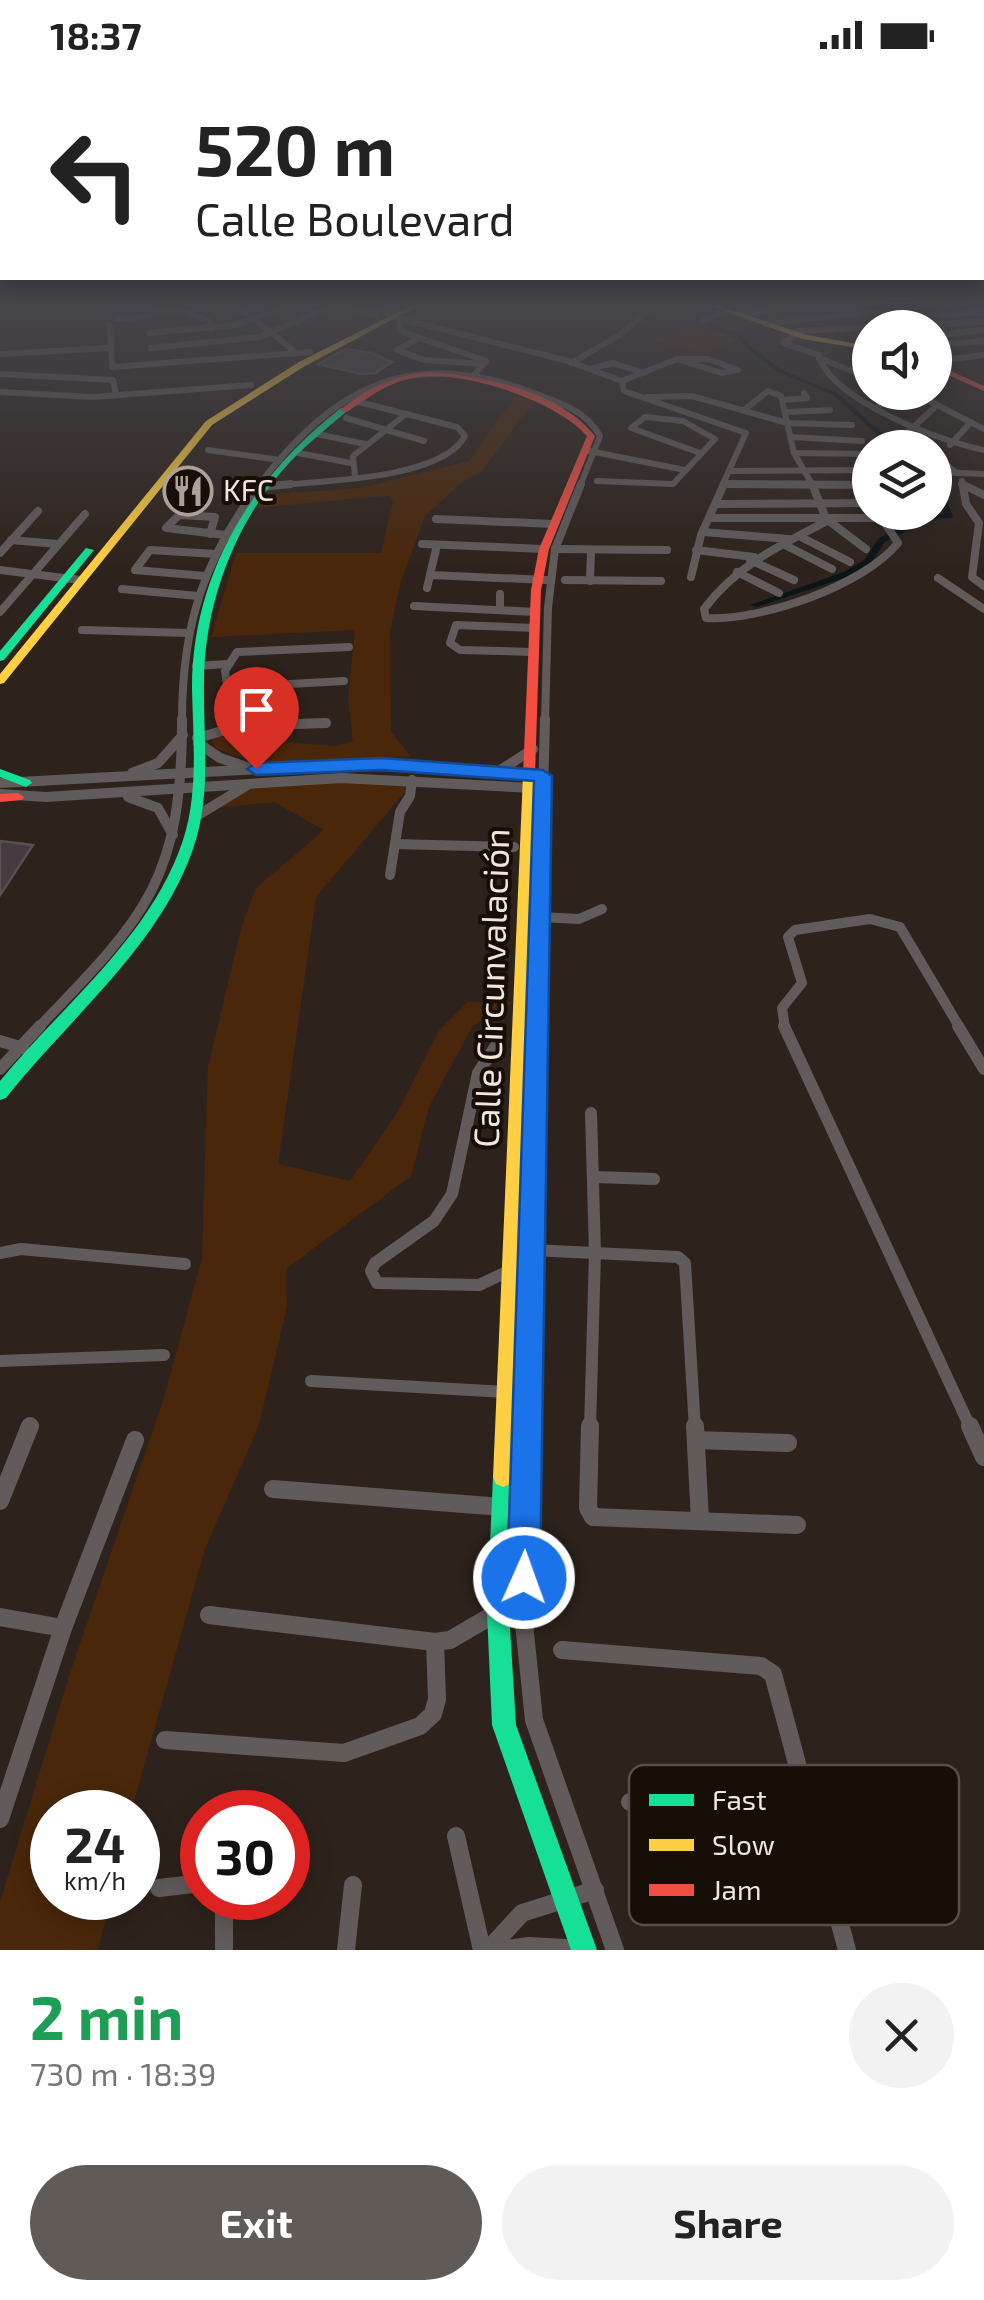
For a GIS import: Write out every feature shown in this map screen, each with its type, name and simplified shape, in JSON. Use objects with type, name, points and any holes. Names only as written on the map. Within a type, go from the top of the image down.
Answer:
[{"type":"street","points":[[28,393],[147,393]]},
{"type":"street","points":[[0,680],[180,439],[241,393]]},
{"type":"street","points":[[0,658],[209,423],[258,393]]},
{"type":"street","points":[[193,676],[202,622],[239,526],[280,460],[327,416],[363,393]]},
{"type":"street","points":[[0,1093],[26,1048],[126,930],[157,886],[189,780],[193,676],[187,633],[205,576],[226,535],[263,487],[317,434],[377,393]]},
{"type":"street","points":[[522,393],[577,416],[591,436],[589,451],[685,470]]},
{"type":"street","points":[[629,393],[746,433],[696,550],[691,577]]},
{"type":"street","points":[[744,410],[766,393]]},
{"type":"street","points":[[771,393],[784,400],[807,398],[804,393]]},
{"type":"street","points":[[643,397],[694,396],[787,423],[852,425]]},
{"type":"street","points":[[784,400],[794,453],[823,503],[828,521],[866,549]]},
{"type":"street","points":[[263,487],[354,476],[448,456],[465,436],[457,427],[359,402]]},
{"type":"street","points":[[787,412],[830,410]]},
{"type":"street","points":[[881,410],[908,429],[931,410]]},
{"type":"street","points":[[945,410],[984,428]]},
{"type":"street","points":[[351,464],[366,444],[406,414]]},
{"type":"street","points":[[597,481],[668,485],[715,439],[699,428],[656,416],[631,427],[700,453]]},
{"type":"street","points":[[346,418],[424,441]]},
{"type":"street","points":[[952,443],[972,422]]},
{"type":"street","points":[[317,434],[366,444]]},
{"type":"street","points":[[791,437],[852,440]]},
{"type":"street","points":[[952,445],[984,450]]},
{"type":"street","points":[[208,450],[280,460]]},
{"type":"street","name":"Calle Circunvalación","points":[[584,1950],[504,1725],[498,1612],[529,810],[537,782],[533,749],[535,620],[553,524],[589,451]]},
{"type":"street","name":"Calle Circunvalación","points":[[549,549],[589,451]]},
{"type":"street","points":[[298,453],[351,464]]},
{"type":"street","points":[[794,453],[852,454]]},
{"type":"street","points":[[351,464],[354,476]]},
{"type":"street","points":[[952,469],[958,473],[966,504],[982,524],[972,576],[984,586]]},
{"type":"street","points":[[732,471],[852,470]]},
{"type":"street","points":[[952,473],[984,474]]},
{"type":"street","points":[[725,484],[852,485]]},
{"type":"street","points":[[963,487],[984,495]]},
{"type":"street","points":[[718,504],[852,503]]},
{"type":"street","points":[[0,553],[38,511]]},
{"type":"street","points":[[0,612],[85,514]]},
{"type":"street","points":[[210,534],[215,518],[178,515],[166,528],[174,532],[226,535]]},
{"type":"street","points":[[436,518],[553,524]]},
{"type":"street","points":[[711,518],[852,521]]},
{"type":"street","points":[[828,521],[752,558],[713,596],[704,609],[706,618],[727,619],[834,586],[894,550],[890,530]]},
{"type":"street","points":[[703,532],[791,540],[850,562]]},
{"type":"street","points":[[12,540],[58,544]]},
{"type":"street","points":[[791,540],[832,569]]},
{"type":"street","points":[[422,544],[667,550]]},
{"type":"street","points":[[427,588],[437,545]]},
{"type":"street","points":[[198,596],[122,590],[150,550],[216,554]]},
{"type":"street","points":[[590,580],[591,550]]},
{"type":"street","points":[[696,550],[752,558],[794,580]]},
{"type":"street","points":[[184,574],[199,553]]},
{"type":"street","points":[[136,570],[205,576]]},
{"type":"street","points":[[736,572],[779,593]]},
{"type":"street","points":[[0,573],[71,581]]},
{"type":"street","points":[[430,575],[544,580]]},
{"type":"street","points":[[938,578],[984,609]]},
{"type":"street","name":"Calle Circunvalación","points":[[544,580],[537,782],[540,917],[522,1604],[528,1687],[543,1750],[615,1950]]},
{"type":"street","points":[[565,580],[662,581]]},
{"type":"street","points":[[500,594],[500,609]]},
{"type":"street","points":[[414,606],[500,609],[535,620]]},
{"type":"street","points":[[535,620],[456,625],[450,643],[460,650],[535,652]]},
{"type":"street","points":[[82,630],[187,633]]},
{"type":"street","points":[[344,681],[235,687],[225,682],[226,667],[237,652],[349,647]]},
{"type":"street","points":[[193,676],[226,667]]},
{"type":"street","points":[[110,779],[158,763],[193,739],[240,726],[326,724]]},
{"type":"street","points":[[193,739],[220,758],[256,769]]},
{"type":"street","points":[[491,773],[533,749]]},
{"type":"street","points":[[99,794],[256,769],[382,764],[491,773],[537,782]]},
{"type":"street","points":[[378,778],[382,764]]},
{"type":"street","points":[[0,773],[22,790]]},
{"type":"street","points":[[0,796],[110,779],[258,782],[378,778],[492,787],[537,782]]},
{"type":"street","points":[[0,1069],[26,1048],[158,907],[187,849],[194,817],[189,780]]},
{"type":"street","points":[[390,875],[412,780]]},
{"type":"street","points":[[194,817],[220,798],[258,782]]},
{"type":"street","points":[[0,783],[22,790],[99,794],[159,806],[166,812],[174,839]]},
{"type":"street","points":[[492,787],[516,797],[529,810]]},
{"type":"street","points":[[395,844],[514,847]]},
{"type":"street","points":[[540,917],[579,919],[602,909]]},
{"type":"street","points":[[984,1069],[900,928],[870,919],[794,930],[788,937],[802,984],[798,992],[784,998],[780,1008],[782,1022],[984,1457]]},
{"type":"street","points":[[0,1041],[26,1048]]},
{"type":"street","points":[[500,1041],[478,1073],[452,1194],[442,1212],[375,1262],[371,1271],[377,1283],[386,1284],[528,1288]]},
{"type":"street","points":[[591,1113],[596,1253],[588,1508],[592,1517],[797,1525]]},
{"type":"street","points":[[595,1177],[654,1179]]},
{"type":"street","points":[[0,1253],[21,1249],[186,1264]]},
{"type":"street","points":[[531,1250],[678,1258],[685,1263],[700,1520]]},
{"type":"street","points":[[478,1286],[510,1286]]},
{"type":"street","points":[[0,1361],[164,1355]]},
{"type":"street","points":[[311,1381],[506,1392]]},
{"type":"street","points":[[0,1501],[31,1424]]},
{"type":"street","points":[[0,1819],[63,1628],[135,1440]]},
{"type":"street","points":[[696,1440],[788,1443]]},
{"type":"street","points":[[273,1489],[502,1507]]},
{"type":"street","points":[[209,1615],[435,1642],[450,1640],[498,1612]]},
{"type":"street","points":[[0,1617],[63,1628]]},
{"type":"street","points":[[165,1740],[344,1753],[420,1726],[433,1714],[437,1700],[435,1642]]},
{"type":"street","points":[[562,1650],[761,1666],[773,1674],[779,1688],[799,1765]]},
{"type":"street","points":[[456,1836],[485,1950]]},
{"type":"street","points":[[346,1950],[353,1885]]},
{"type":"street","points":[[485,1950],[522,1913],[562,1897],[596,1890]]},
{"type":"street","points":[[224,1920],[224,1950]]},
{"type":"street","points":[[840,1925],[846,1950]]},
{"type":"street","points":[[500,1950],[529,1946],[584,1950]]},
{"type":"shaded area","points":[[515,396],[534,401],[482,471],[463,481],[425,516],[400,584],[390,632],[391,731],[411,757],[287,762],[238,756],[216,748],[210,736],[336,746],[353,741],[348,699],[355,630],[211,637],[236,553],[381,553],[393,501],[390,496],[256,508],[266,495],[361,488],[469,461]]},
{"type":"shaded area","points":[[408,779],[404,793],[316,897],[278,1164],[350,1181],[397,1113],[440,1029],[468,1002],[514,1002],[472,1027],[429,1107],[411,1176],[286,1269],[287,1307],[259,1425],[205,1549],[137,1790],[34,1790],[164,1398],[202,1258],[208,1067],[241,929],[255,889],[324,830],[274,802],[212,808],[250,789],[333,780]]},
{"type":"shaded area","points":[[30,1804],[30,1920],[106,1920],[98,1950],[0,1950],[0,1902]]},
{"type":"building","points":[[0,841],[33,845],[0,895]]},
{"type":"waterway","points":[[832,393],[876,430]]},
{"type":"waterway","points":[[754,605],[847,574],[867,562],[882,540],[902,530]]},
{"type":"traffic: fast","points":[[0,1093],[126,950],[169,888],[185,854],[196,812],[201,642],[222,565],[260,494],[285,462],[344,410]]},
{"type":"traffic: fast","points":[[0,658],[89,550]]},
{"type":"traffic: fast","points":[[0,773],[26,783]]},
{"type":"traffic: fast","points":[[503,1477],[498,1612],[504,1725],[584,1950]]},
{"type":"traffic: slow","points":[[0,681],[209,423],[257,393]]},
{"type":"traffic: slow","points":[[503,1477],[529,775]]},
{"type":"traffic: jam","points":[[344,410],[371,393]]},
{"type":"traffic: jam","points":[[520,393],[561,410],[580,422],[591,436],[544,549],[536,590],[529,775]]},
{"type":"traffic: jam","points":[[0,798],[18,797]]},
{"type":"place","name":"KFC","points":[[188,491]]},
{"type":"route","points":[[256,769],[382,764],[543,776],[524,1578]]}]
